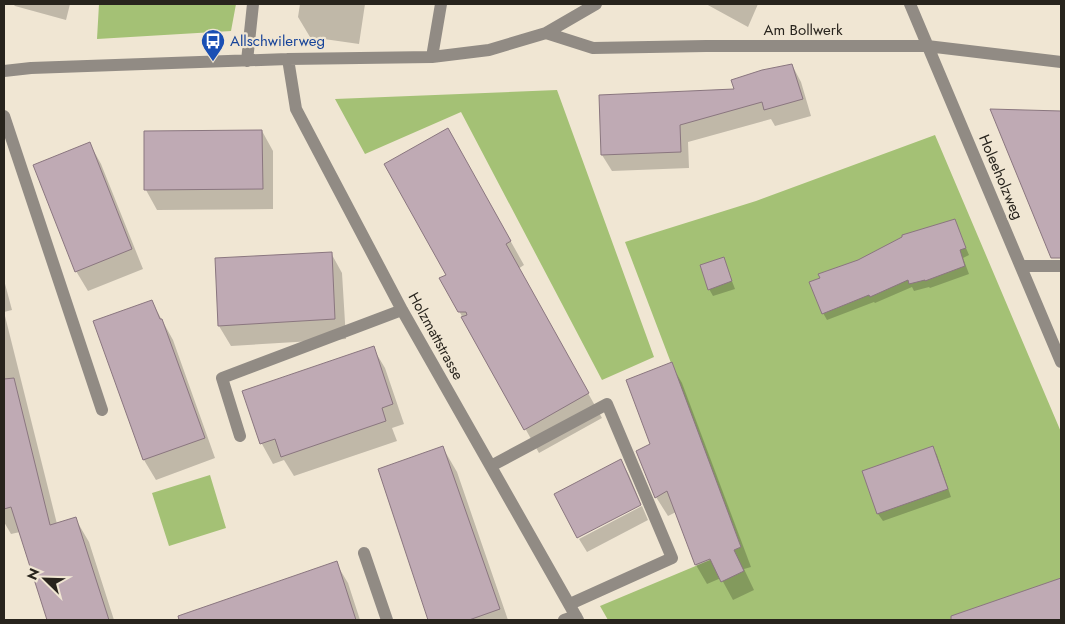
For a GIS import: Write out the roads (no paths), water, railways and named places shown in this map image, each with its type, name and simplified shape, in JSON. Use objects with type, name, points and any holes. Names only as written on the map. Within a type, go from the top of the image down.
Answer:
[{"type":"street","points":[[246,61],[254,4]]},
{"type":"street","points":[[432,57],[441,4]]},
{"type":"street","points":[[4,71],[31,68],[288,59],[432,57],[489,50],[546,33],[596,4]]},
{"type":"street","name":"Holeeholzweg","points":[[910,4],[926,46],[1022,266],[1061,362]]},
{"type":"street","name":"Am Bollwerk","points":[[546,33],[593,48],[926,46],[1061,62]]},
{"type":"street","name":"Holzmattstrasse","points":[[288,59],[296,109],[402,310],[491,466],[572,615]]},
{"type":"street","points":[[4,116],[102,410]]},
{"type":"street","points":[[1022,266],[1061,266]]},
{"type":"street","points":[[240,436],[222,378],[402,310]]},
{"type":"street","points":[[491,466],[607,404],[672,558],[572,615]]},
{"type":"street","points":[[364,554],[388,620]]},
{"type":"place","name":"Allschwilerweg","points":[[213,62]]}]
